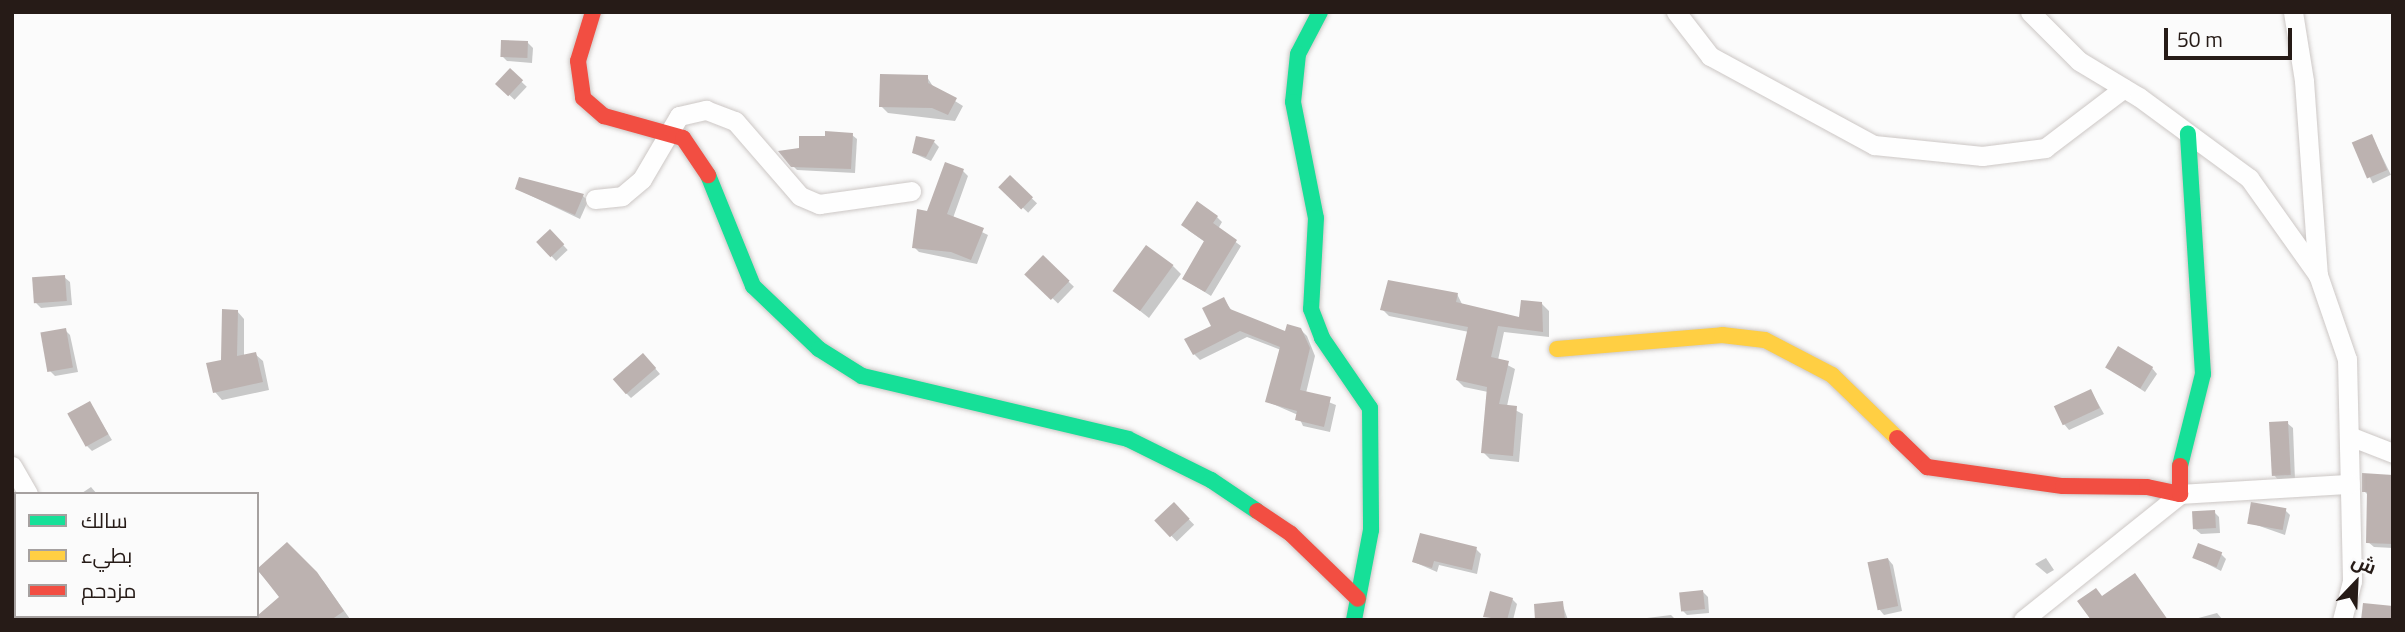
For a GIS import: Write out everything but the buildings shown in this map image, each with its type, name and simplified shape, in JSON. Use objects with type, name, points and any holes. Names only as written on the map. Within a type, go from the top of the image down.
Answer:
[{"type":"street","points":[[593,12],[578,61],[583,98],[604,116],[683,138],[708,174],[753,286],[819,349],[862,376],[1128,439],[1211,480],[1291,534],[1358,599]]},
{"type":"street","points":[[1320,12],[1298,54],[1293,102],[1317,218],[1311,309],[1322,338],[1370,408],[1371,530],[1354,620]]},
{"type":"street","points":[[1676,12],[1710,56],[1874,145],[1982,156],[2045,148],[2124,88]]},
{"type":"street","points":[[2030,12],[2079,61],[2124,88],[2249,178],[2318,275]]},
{"type":"street","points":[[2293,12],[2304,81],[2318,275],[2347,359],[2352,437],[2352,581],[2342,620]]},
{"type":"street","points":[[595,199],[622,196],[642,179],[665,133],[679,116],[706,110],[734,121],[800,196],[819,204],[911,191]]},
{"type":"street","points":[[2180,494],[2180,456],[2203,374],[2188,133]]},
{"type":"street","points":[[1557,349],[1722,335],[1765,340],[1832,375],[1927,467],[2063,486],[2147,487],[2180,494],[2350,484]]},
{"type":"street","points":[[2352,437],[2393,453]]},
{"type":"street","points":[[12,466],[27,492]]},
{"type":"street","points":[[2023,620],[2180,494]]},
{"type":"traffic: fast","points":[[1320,12],[1298,54],[1293,102],[1316,218],[1311,309],[1322,338],[1370,408],[1371,530],[1354,620]]},
{"type":"traffic: fast","points":[[2180,466],[2203,374],[2188,133]]},
{"type":"traffic: fast","points":[[708,175],[753,286],[819,349],[862,376],[1128,439],[1211,480],[1257,511]]},
{"type":"traffic: slow","points":[[1557,349],[1722,335],[1765,340],[1832,375],[1897,438]]},
{"type":"traffic: jam","points":[[593,12],[578,61],[583,98],[604,116],[683,138],[708,175]]},
{"type":"traffic: jam","points":[[1897,438],[1927,467],[2063,486],[2147,487],[2180,494],[2180,466]]},
{"type":"traffic: jam","points":[[1257,511],[1291,534],[1358,599]]}]
